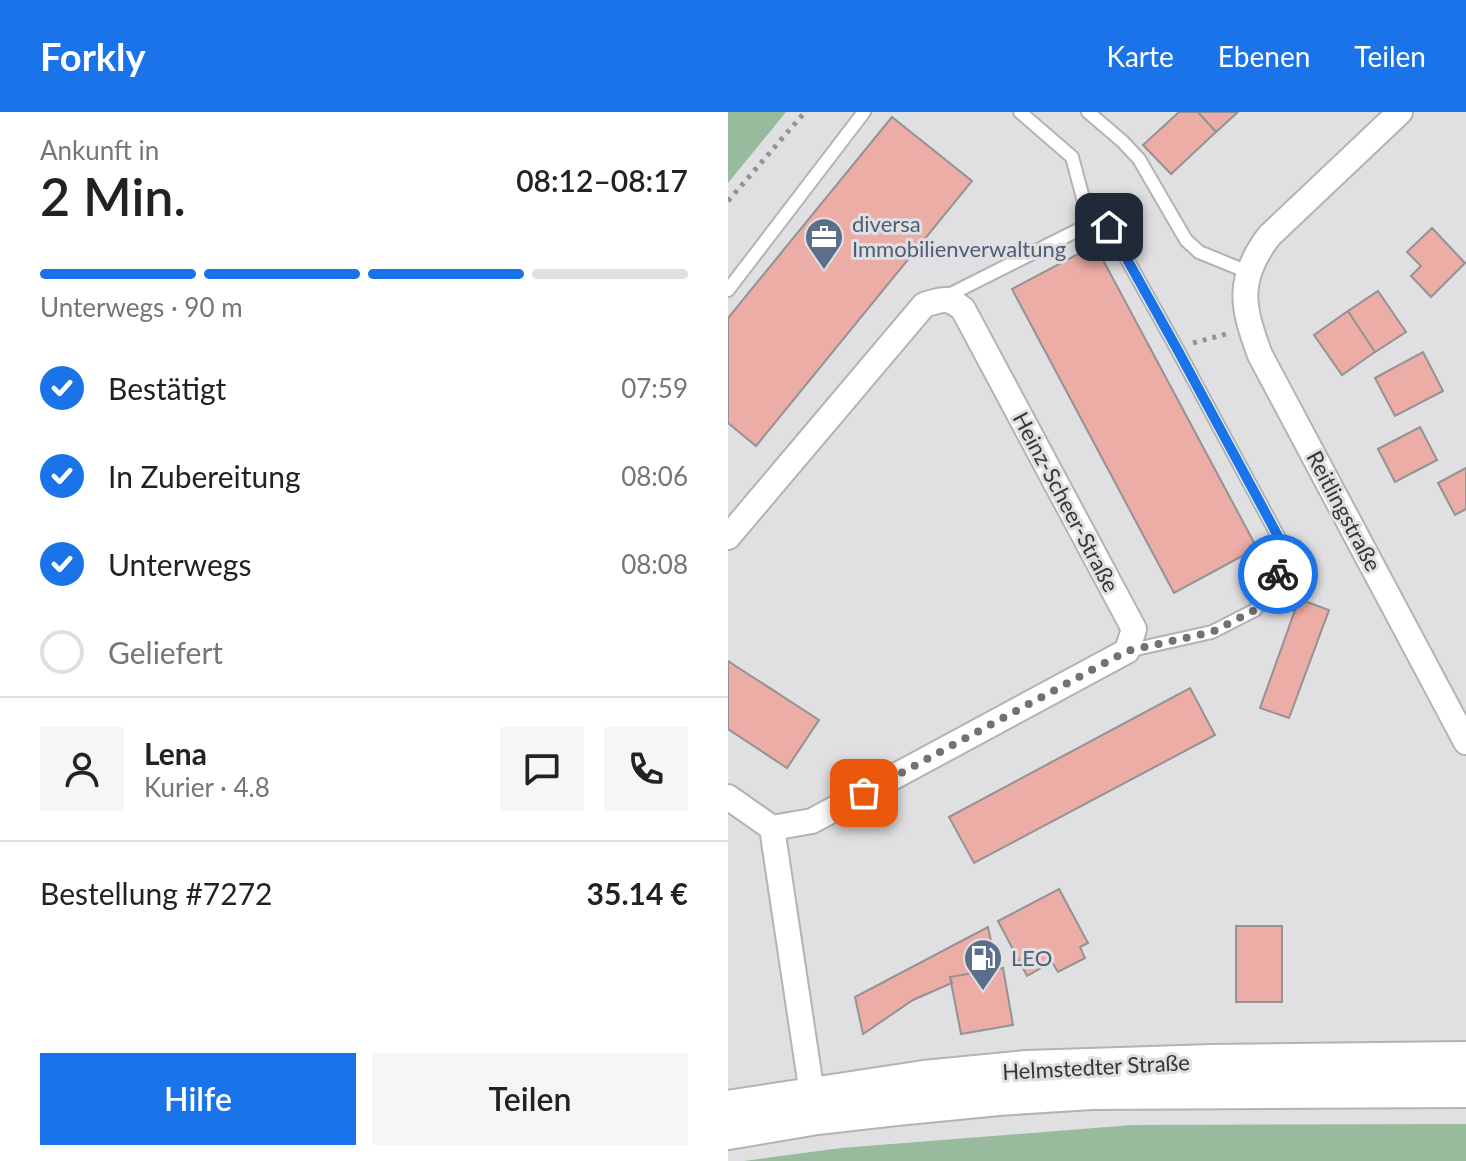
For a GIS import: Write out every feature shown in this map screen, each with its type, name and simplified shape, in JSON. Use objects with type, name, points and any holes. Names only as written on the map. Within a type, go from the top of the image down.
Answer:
[{"type":"street","name":"Reitlingstraße","points":[[1400,112],[1269,236],[1255,254],[1245,291],[1250,328],[1260,355],[1466,742]]},
{"type":"street","points":[[728,537],[924,305],[940,300]]},
{"type":"street","name":"Heinz-Scheer-Straße","points":[[940,300],[951,300],[963,309],[1134,629],[1127,651]]},
{"type":"street","points":[[728,797],[772,828],[812,821],[1127,651]]},
{"type":"street","points":[[772,828],[812,1094]]},
{"type":"street","name":"Helmstedter Straße","points":[[728,1108],[924,1078],[1026,1068],[1466,1059]]},
{"type":"street","name":"Helmstedter Straße","points":[[728,1132],[896,1108],[1091,1092],[1466,1090]]},
{"type":"lane","points":[[728,290],[864,112]]},
{"type":"lane","points":[[1020,112],[1072,157],[1090,224]]},
{"type":"lane","points":[[1088,112],[1139,159],[1186,240],[1199,252],[1248,272]]},
{"type":"lane","points":[[940,300],[1090,224],[1109,227],[1278,536],[1278,575],[1255,610],[1212,632],[1127,651]]},
{"type":"path","points":[[728,201],[805,112]]},
{"type":"path","points":[[1176,347],[1250,328]]},
{"type":"green space","points":[[728,112],[786,112],[728,183]]},
{"type":"green space","points":[[1466,1124],[1466,1161],[744,1161],[841,1148],[1132,1125]]},
{"type":"building","points":[[1179,112],[1198,112],[1216,132],[1171,174],[1143,145]]},
{"type":"building","points":[[1198,112],[1238,112],[1216,132]]},
{"type":"building","points":[[892,117],[972,181],[756,446],[728,423],[728,318]]},
{"type":"building","points":[[1432,228],[1465,263],[1431,297],[1411,276],[1421,266],[1407,252]]},
{"type":"building","points":[[1095,245],[1257,548],[1174,593],[1012,289]]},
{"type":"building","points":[[1378,291],[1406,332],[1375,352],[1348,311]]},
{"type":"building","points":[[1348,311],[1375,352],[1342,375],[1314,335]]},
{"type":"building","points":[[1423,352],[1443,391],[1395,416],[1375,378]]},
{"type":"building","points":[[1420,427],[1437,460],[1395,482],[1378,449]]},
{"type":"building","points":[[1466,468],[1466,509],[1455,515],[1438,483]]},
{"type":"building","points":[[1299,599],[1329,610],[1289,718],[1260,708]]},
{"type":"building","points":[[728,661],[819,720],[787,768],[728,729]]},
{"type":"building","points":[[1190,688],[1215,735],[974,863],[949,817]]},
{"type":"building","points":[[1059,889],[1088,943],[1080,947],[1085,958],[1058,972],[1052,962],[1027,976],[998,921]]},
{"type":"building","points":[[1236,926],[1282,926],[1282,1002],[1236,1002]]},
{"type":"building","points":[[988,927],[997,969],[950,977],[952,983],[913,1000],[863,1034],[855,997]]},
{"type":"building","points":[[1003,968],[1013,1025],[961,1034],[950,977]]},
{"type":"way so far","points":[[864,793],[1127,651],[1212,632],[1255,610],[1278,574]]},
{"type":"place","name":"diversa Immobilienverwaltung","points":[[824,271]]},
{"type":"place","name":"LEO","points":[[983,992]]},
{"type":"route","points":[[1109,227],[1278,536],[1278,574]]}]
